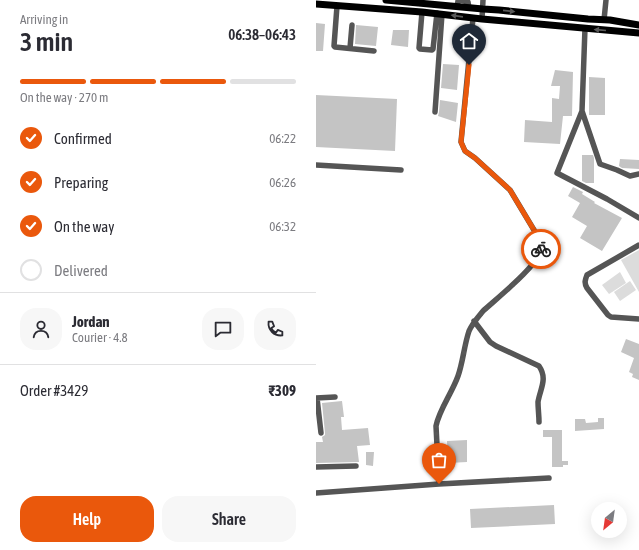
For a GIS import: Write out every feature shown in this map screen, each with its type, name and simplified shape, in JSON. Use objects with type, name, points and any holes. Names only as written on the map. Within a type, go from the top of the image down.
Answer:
[{"type":"main road","points":[[386,0],[439,2],[448,3],[457,7],[604,20],[639,25]]},
{"type":"main road","points":[[316,4],[422,12],[639,33]]},
{"type":"street","points":[[482,19],[483,0]]},
{"type":"street","points":[[604,20],[606,0]]},
{"type":"street","points":[[338,6],[334,46],[374,51]]},
{"type":"street","points":[[422,12],[420,49],[433,49],[440,14]]},
{"type":"street","points":[[435,112],[440,14]]},
{"type":"street","points":[[439,484],[437,420],[459,375],[470,330],[474,322],[483,312],[528,270],[542,248],[540,240],[510,190],[475,158],[465,151],[461,142],[473,18]]},
{"type":"street","points":[[350,48],[352,25]]},
{"type":"street","points":[[584,28],[582,111],[600,164],[630,176],[639,174]]},
{"type":"street","points":[[582,111],[557,173],[607,199],[639,218]]},
{"type":"street","points":[[316,165],[401,170]]},
{"type":"street","points":[[639,245],[587,275],[585,284],[608,315],[614,318],[639,319]]},
{"type":"street","points":[[474,322],[490,342],[539,366],[544,378],[538,403],[539,422]]},
{"type":"street","points":[[320,433],[316,398],[335,397]]},
{"type":"street","points":[[316,467],[356,466]]},
{"type":"street","points":[[316,493],[549,478]]},
{"type":"shaded area","points":[[639,250],[639,292],[621,260]]},
{"type":"shaded area","points":[[620,272],[626,283],[609,294],[602,285]]},
{"type":"shaded area","points":[[630,281],[636,290],[620,301],[614,292]]},
{"type":"building","points":[[316,23],[325,24],[323,51],[316,51]]},
{"type":"building","points":[[356,25],[378,27],[376,46],[355,44]]},
{"type":"building","points":[[393,30],[409,30],[408,47],[391,45]]},
{"type":"building","points":[[443,64],[459,65],[457,90],[441,88]]},
{"type":"building","points":[[555,70],[573,72],[572,116],[563,116],[560,144],[524,142],[525,120],[552,122],[552,98],[559,99],[560,86],[551,86]]},
{"type":"building","points":[[589,77],[605,78],[605,115],[589,115]]},
{"type":"building","points":[[316,95],[397,99],[395,151],[316,147]]},
{"type":"building","points":[[440,100],[458,103],[456,122],[438,116]]},
{"type":"building","points":[[582,155],[593,155],[594,183],[586,183],[582,181]]},
{"type":"building","points":[[620,159],[639,160],[639,169],[622,168],[619,166]]},
{"type":"building","points":[[573,187],[583,192],[582,194],[595,202],[594,203],[622,218],[602,251],[580,238],[587,226],[572,217],[580,203],[568,196]]},
{"type":"building","points":[[626,339],[639,344],[639,380],[632,377],[633,374],[629,372],[634,358],[621,352]]},
{"type":"building","points":[[342,401],[344,417],[341,417],[342,430],[368,428],[370,445],[357,446],[359,462],[316,463],[316,442],[323,442],[322,437],[325,435],[322,403]]},
{"type":"building","points":[[598,418],[604,418],[604,429],[575,431],[575,419],[585,419],[586,423],[598,422]]},
{"type":"building","points":[[543,430],[562,430],[562,461],[568,461],[568,465],[563,465],[563,467],[552,467],[552,437],[543,437]]},
{"type":"building","points":[[467,440],[467,462],[448,463],[447,441]]},
{"type":"building","points":[[366,452],[374,452],[373,466],[366,465]]},
{"type":"building","points":[[554,505],[555,524],[471,528],[470,509]]},
{"type":"way so far","points":[[439,484],[437,420],[459,375],[470,330],[474,322],[483,312],[528,270],[540,253],[541,249]]},
{"type":"route","points":[[469,65],[461,142],[465,151],[475,158],[510,190],[540,240],[541,249]]}]
